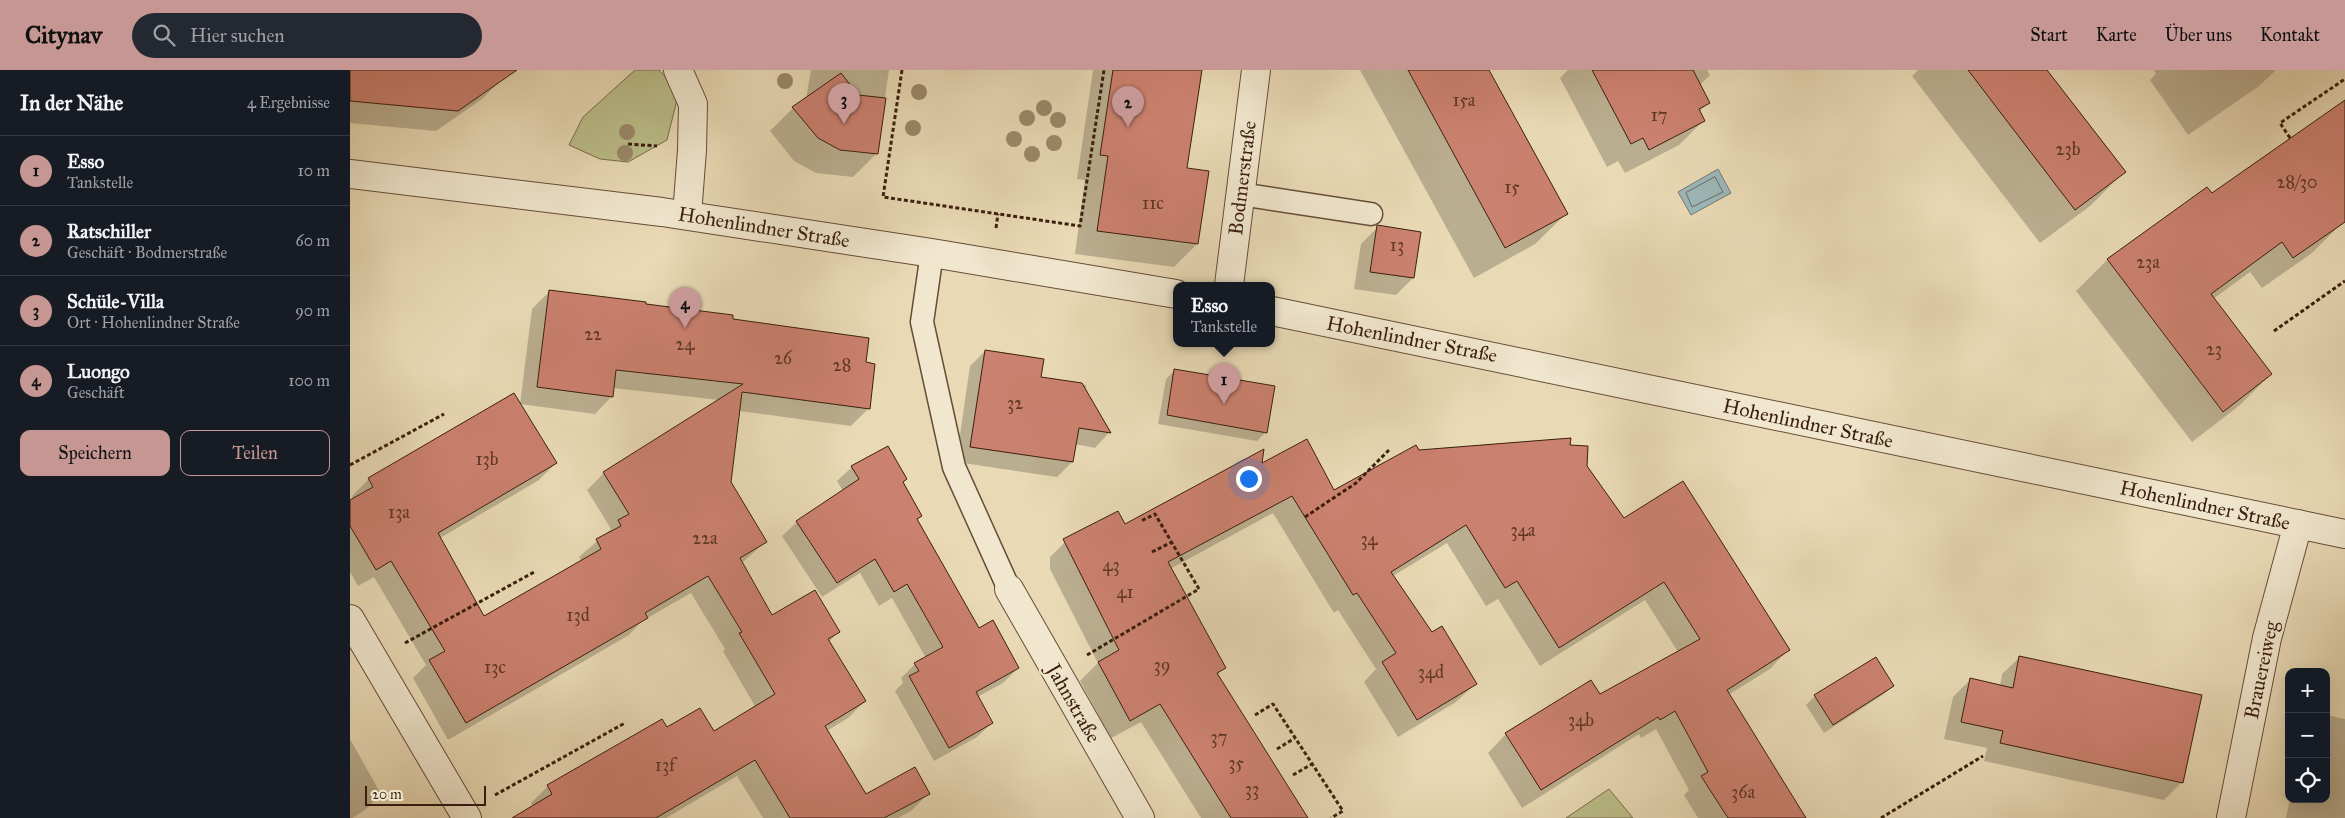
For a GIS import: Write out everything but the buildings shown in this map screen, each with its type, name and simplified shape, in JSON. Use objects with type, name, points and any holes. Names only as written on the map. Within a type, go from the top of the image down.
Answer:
[{"type":"street","points":[[678,70],[693,104],[692,165],[687,215]]},
{"type":"street","name":"Bodmerstraße","points":[[1229,282],[1256,70]]},
{"type":"street","name":"Hohenlindner Straße","points":[[350,174],[687,215],[932,253],[1173,293]]},
{"type":"street","name":"Hohenlindner Straße","points":[[1275,312],[2345,534]]},
{"type":"street","name":"Brauereiweg","points":[[2231,818],[2267,638],[2298,524]]},
{"type":"street","name":"Jahnstraße","points":[[1009,589],[1140,818]]},
{"type":"street","points":[[350,619],[465,815]]},
{"type":"lane","points":[[1240,194],[1371,214]]},
{"type":"lane","points":[[932,253],[922,322],[954,467],[1009,589]]},
{"type":"path","points":[[902,70],[883,197],[1080,226],[1104,70]]},
{"type":"path","points":[[2290,138],[2280,124],[2345,79]]},
{"type":"path","points":[[2274,331],[2345,281]]},
{"type":"path","points":[[350,465],[444,414]]},
{"type":"path","points":[[1305,517],[1356,483],[1389,450]]},
{"type":"path","points":[[1057,673],[1199,589],[1155,514],[1142,520]]},
{"type":"path","points":[[1152,552],[1172,542]]},
{"type":"path","points":[[374,660],[536,571]]},
{"type":"path","points":[[1255,715],[1273,704],[1342,811],[1331,818]]},
{"type":"path","points":[[465,815],[625,723]]},
{"type":"path","points":[[1277,749],[1295,738]]},
{"type":"path","points":[[1881,818],[1983,756]]},
{"type":"path","points":[[1293,775],[1312,764]]},
{"type":"green space","points":[[635,70],[659,70],[679,92],[667,140],[628,162],[600,159],[569,145],[583,117]]},
{"type":"green space","points":[[1609,789],[1633,818],[1566,818]]},
{"type":"water","points":[[1718,169],[1731,193],[1691,215],[1678,192]]},
{"type":"place","name":"Schüle-Villa","points":[[844,124]]},
{"type":"place","name":"Ratschiller","points":[[1128,127]]},
{"type":"place","name":"Luongo","points":[[685,328]]},
{"type":"place","name":"Esso","points":[[1224,404]]}]
